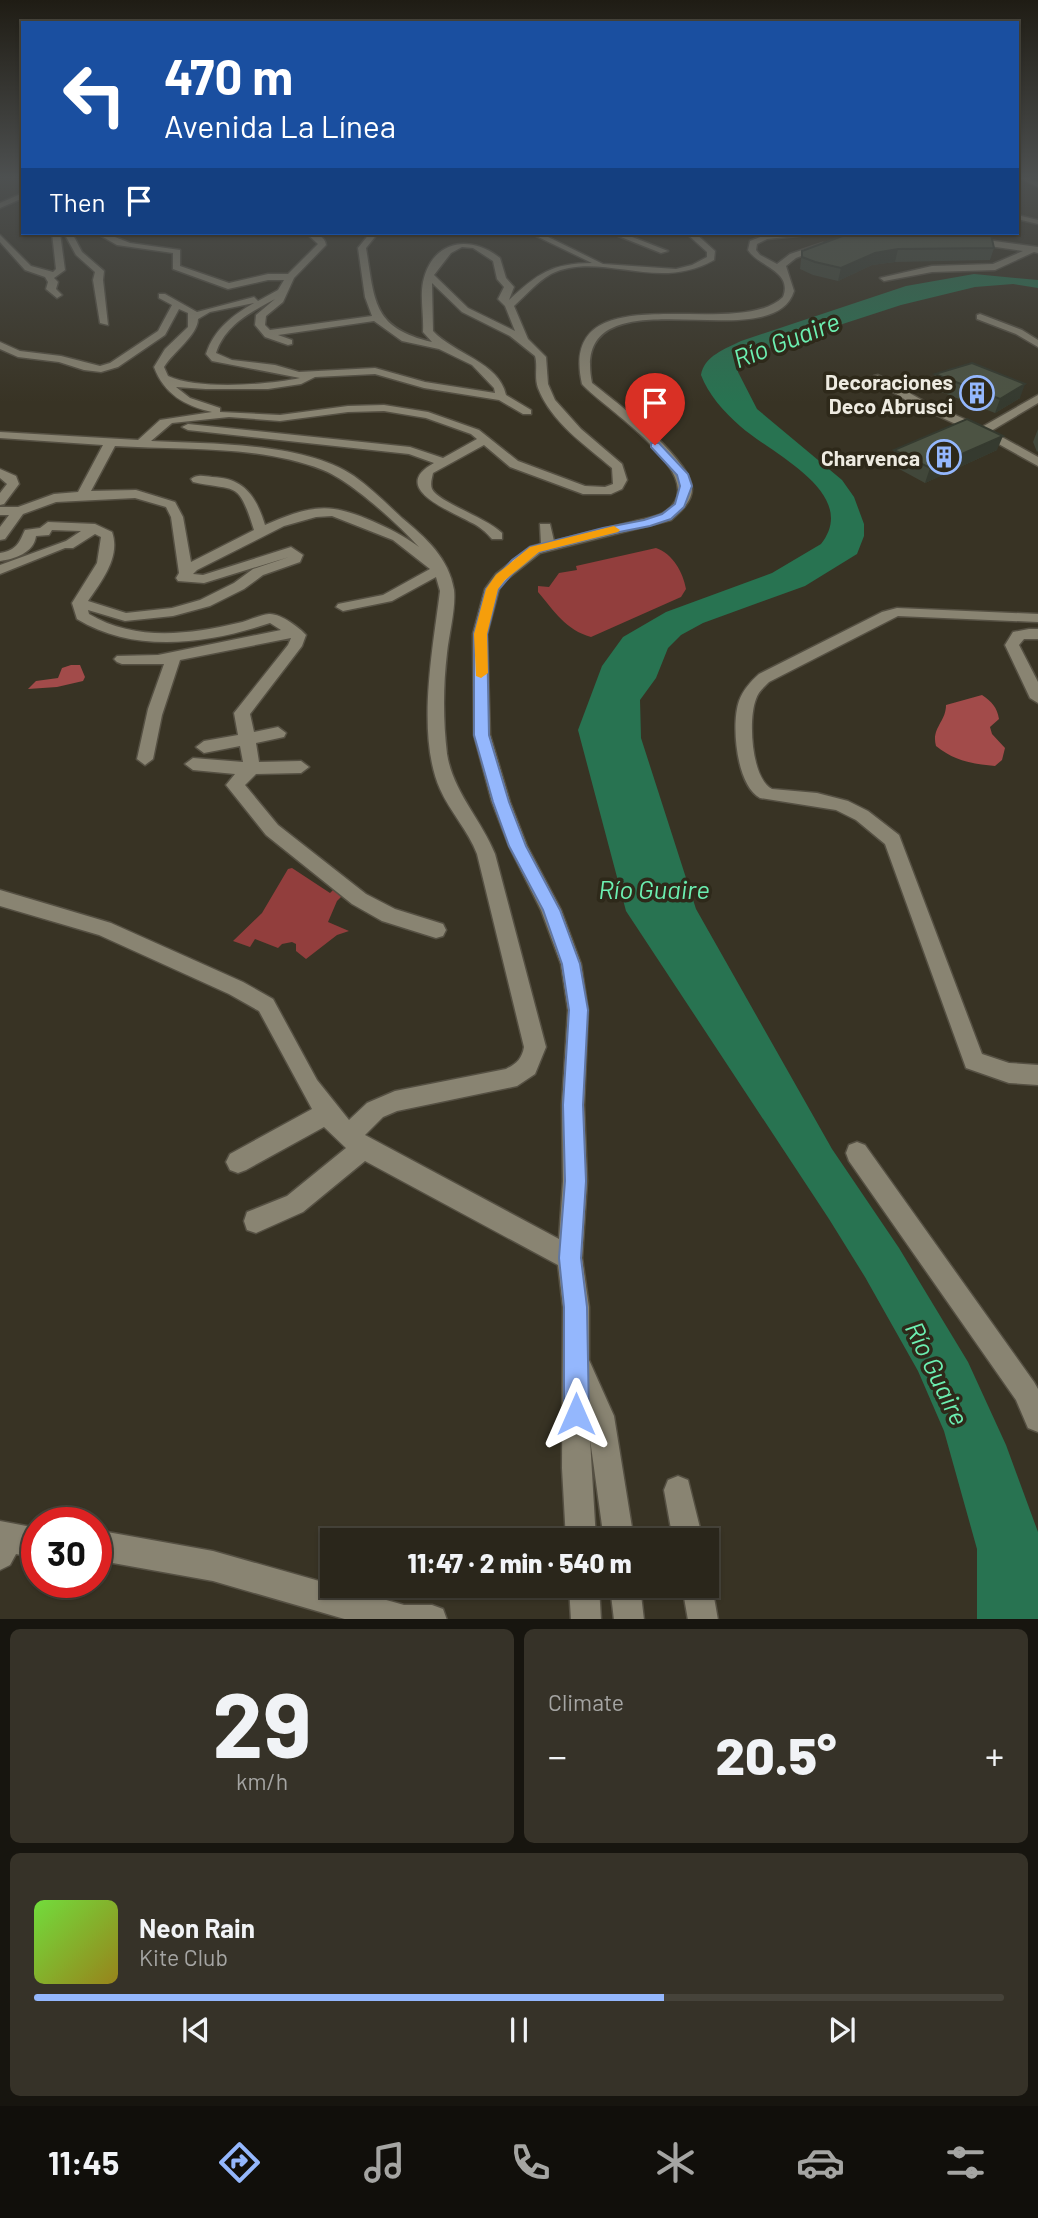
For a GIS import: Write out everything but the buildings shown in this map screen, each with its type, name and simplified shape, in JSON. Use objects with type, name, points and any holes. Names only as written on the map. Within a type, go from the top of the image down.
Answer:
[{"type":"street","points":[[13,253],[24,266],[48,275],[53,282],[51,289],[57,295]]},
{"type":"street","points":[[48,275],[61,270],[59,253]]},
{"type":"street","points":[[79,253],[100,271],[98,280],[105,323]]},
{"type":"street","points":[[177,253],[176,267],[228,286],[268,277],[290,277]]},
{"type":"street","points":[[288,342],[268,333],[260,325],[261,315],[280,300],[281,292],[290,277],[315,253]]},
{"type":"street","points":[[363,253],[370,297],[377,318],[389,330],[405,339],[442,347],[476,363],[499,387],[501,397]]},
{"type":"street","points":[[442,347],[428,332],[429,276],[445,253]]},
{"type":"street","points":[[486,253],[497,260],[502,279],[509,287],[503,299],[509,305],[516,327],[527,345]]},
{"type":"street","points":[[577,253],[609,267]]},
{"type":"street","points":[[509,305],[552,270],[575,266],[668,270],[698,266],[711,258],[711,253]]},
{"type":"street","points":[[754,253],[783,271]]},
{"type":"street","points":[[580,1528],[576,1468],[576,1307],[570,1258],[575,1181],[573,1105],[578,1010],[571,964],[551,910],[518,846],[501,802],[482,735],[480,634],[492,589],[516,562],[548,545],[666,517],[680,505],[686,491],[682,474],[670,460],[587,384],[587,344],[593,336],[611,323],[628,318],[720,318],[752,315],[780,305],[789,297],[791,287],[781,265],[793,256],[804,253]]},
{"type":"street","points":[[884,278],[932,269],[995,267],[1030,253]]},
{"type":"street","points":[[141,444],[171,419],[229,414],[280,418],[348,409],[384,408],[449,421],[475,432],[514,464],[583,490],[607,491],[618,486],[621,480],[618,467],[558,412],[544,391],[539,376],[542,363],[540,355],[507,330],[462,309],[429,276]]},
{"type":"street","points":[[193,318],[207,310],[281,292]]},
{"type":"street","points":[[281,292],[230,323],[213,342],[212,354],[216,359],[313,376],[375,371],[481,396],[501,397],[527,412]]},
{"type":"street","points":[[162,296],[193,312],[193,328],[169,351],[159,368],[163,378],[171,390],[188,403],[229,414]]},
{"type":"street","points":[[0,345],[18,354],[61,359],[102,369],[114,365],[162,333],[177,304]]},
{"type":"street","points":[[980,317],[1019,332],[1038,344]]},
{"type":"street","points":[[268,333],[377,318]]},
{"type":"street","points":[[163,378],[178,384],[237,386],[290,385],[304,383],[313,376]]},
{"type":"street","points":[[878,378],[894,390],[983,432],[1038,462]]},
{"type":"street","points":[[983,432],[1038,398]]},
{"type":"street","points":[[155,430],[204,427],[410,451],[444,461]]},
{"type":"street","points":[[0,435],[272,454],[338,471],[368,493],[376,504],[418,538],[438,561],[447,592],[436,680],[439,755],[448,788],[478,834],[486,854],[535,1047],[532,1062],[523,1072],[509,1079],[395,1101],[375,1110],[356,1142],[332,1171],[295,1204],[256,1221]]},
{"type":"street","points":[[484,440],[428,471],[424,480],[425,489],[431,496],[480,520],[496,536]]},
{"type":"street","points":[[82,496],[111,442]]},
{"type":"street","points":[[0,472],[12,479],[13,484],[0,501]]},
{"type":"street","points":[[197,479],[230,482],[242,489],[251,502],[261,533]]},
{"type":"street","points":[[0,511],[19,511],[54,498],[116,493],[136,494],[171,505],[177,517],[186,573]]},
{"type":"street","points":[[19,511],[4,533],[44,532],[48,526],[95,528],[107,535],[110,551],[105,566],[79,603],[82,616],[124,635],[176,636],[252,625],[271,618],[299,635],[295,646],[242,713],[252,769]]},
{"type":"street","points":[[79,603],[125,617],[173,612],[205,603],[239,586],[258,572],[295,559],[296,555],[291,551],[204,579],[183,578],[192,567],[303,515],[333,512],[398,537],[439,570]]},
{"type":"street","points":[[545,527],[548,545]]},
{"type":"street","points":[[0,570],[64,544],[68,545],[95,528]]},
{"type":"street","points":[[4,557],[29,542],[30,533]]},
{"type":"street","points":[[344,607],[387,598],[439,570]]},
{"type":"street","points":[[1038,618],[915,611],[887,615],[764,678],[754,687],[745,705],[743,718],[750,777],[757,789],[772,796],[827,800],[846,806],[869,818],[893,840],[974,1061],[1009,1073],[1038,1075]]},
{"type":"street","points":[[122,659],[173,657],[296,632]]},
{"type":"street","points":[[1038,634],[1020,634],[1013,639],[1012,645],[1038,698]]},
{"type":"street","points":[[145,759],[156,709],[166,677],[173,665],[173,657]]},
{"type":"street","points":[[204,747],[278,733]]},
{"type":"street","points":[[193,764],[252,769],[301,767]]},
{"type":"street","points":[[252,769],[235,785],[254,804],[272,830],[359,900],[389,915],[436,930]]},
{"type":"street","points":[[0,898],[104,929],[236,988],[267,1005],[309,1087],[327,1113],[356,1142],[570,1258]]},
{"type":"street","points":[[238,1162],[327,1113]]},
{"type":"street","points":[[857,1153],[1024,1391],[1038,1418]]},
{"type":"street","points":[[577,1360],[600,1416],[617,1528]]},
{"type":"street","points":[[678,1490],[686,1528]]},
{"type":"street","points":[[3,1543],[21,1543]]},
{"type":"street","points":[[112,1546],[208,1565],[404,1619],[432,1619]]},
{"type":"street","points":[[585,1598],[586,1619]]},
{"type":"street","points":[[626,1598],[629,1619]]},
{"type":"street","points":[[699,1598],[703,1619]]},
{"type":"shaded area","points":[[656,548],[672,559],[680,570],[686,589],[681,597],[591,637],[567,625],[538,592],[538,586],[549,587],[559,573],[577,570],[576,566]]},
{"type":"shaded area","points":[[80,665],[85,677],[83,681],[57,687],[28,689],[36,681],[58,678],[62,668]]},
{"type":"shaded area","points":[[982,695],[997,711],[999,719],[990,727],[992,734],[1005,748],[1002,760],[995,766],[957,758],[936,746],[935,734],[946,705]]},
{"type":"shaded area","points":[[292,868],[330,893],[337,886],[345,893],[337,901],[328,922],[349,931],[337,935],[306,959],[296,951],[296,944],[292,942],[282,944],[278,948],[255,939],[250,947],[233,941],[262,913],[288,869]]},
{"type":"water","name":"Río Guaire","points":[[974,274],[1038,280],[1038,288],[1013,284],[975,287],[901,305],[744,356],[738,372],[757,409],[842,480],[854,497],[864,524],[864,536],[857,554],[805,586],[703,623],[681,635],[668,648],[656,678],[640,700],[641,738],[696,909],[832,1149],[899,1248],[968,1362],[1006,1445],[1038,1532],[1038,1619],[977,1619],[977,1549],[944,1431],[918,1371],[829,1219],[626,911],[578,730],[602,666],[623,637],[666,612],[772,573],[821,544],[830,525],[829,508],[821,491],[807,476],[740,426],[717,402],[701,375],[706,363],[716,354],[741,341],[906,286]]},
{"type":"slow traffic","points":[[481,673],[480,634],[492,589],[501,578],[516,562],[535,550],[614,530]]},
{"type":"place","name":"Decoraciones Deco Abrusci","points":[[977,393]]},
{"type":"place","name":"Charvenca","points":[[944,457]]},
{"type":"route","points":[[576,1414],[576,1307],[570,1258],[575,1181],[573,1105],[578,1010],[571,964],[551,910],[518,846],[501,802],[482,735],[480,634],[492,589],[516,562],[535,550],[559,542],[646,524],[666,517],[680,505],[686,486],[682,474],[655,445]]}]
